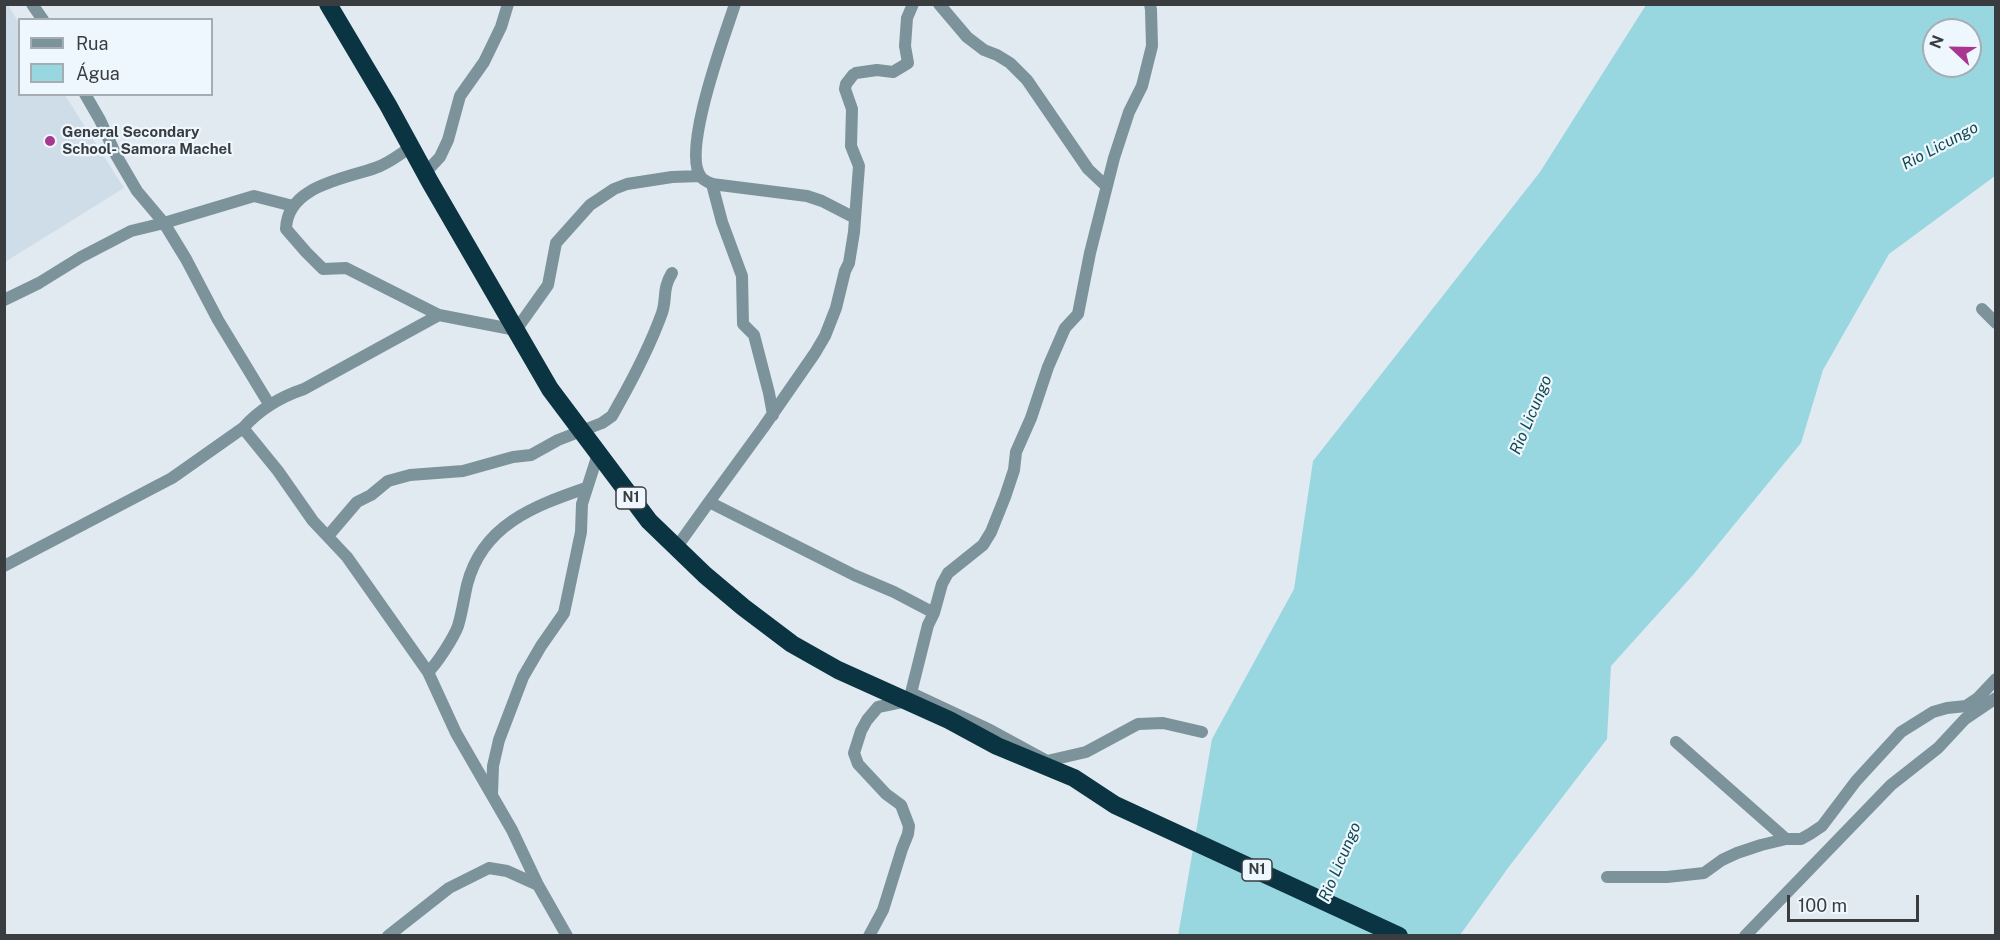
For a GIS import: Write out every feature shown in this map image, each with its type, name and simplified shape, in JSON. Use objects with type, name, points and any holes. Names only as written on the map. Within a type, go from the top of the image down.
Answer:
[{"type":"highway","name":"N1","points":[[328,4],[550,389],[649,521],[742,607],[792,644],[838,670],[909,697],[998,746],[1074,778],[1115,805],[1399,936]]},
{"type":"street","points":[[32,4],[42,18]]},
{"type":"street","points":[[426,172],[440,158],[448,140],[460,96],[484,62],[501,27],[508,4]]},
{"type":"street","points":[[700,176],[696,165],[696,151],[704,102],[735,4]]},
{"type":"street","points":[[676,548],[773,415],[815,353],[828,328],[849,262],[859,166],[851,146],[852,109],[845,89],[846,84],[856,73],[877,70],[893,72],[908,63],[905,46],[907,18],[914,4]]},
{"type":"street","points":[[939,4],[967,38],[984,50],[1010,63],[1027,80],[1088,169],[1107,186]]},
{"type":"street","points":[[909,697],[928,625],[934,613],[942,584],[948,573],[983,545],[996,523],[1014,470],[1017,452],[1048,367],[1065,328],[1078,314],[1107,186],[1129,112],[1142,86],[1152,46],[1154,6]]},
{"type":"street","points":[[86,96],[136,190],[164,223],[186,259],[218,321],[269,404]]},
{"type":"street","points":[[411,147],[378,168],[347,176],[309,192],[293,206],[286,229],[323,268],[346,268],[439,315],[516,330],[548,285],[556,243],[590,205],[614,189],[627,184],[672,177],[700,176],[712,184],[807,196],[855,218]]},
{"type":"street","points":[[712,184],[742,276],[743,324],[754,335],[773,415]]},
{"type":"street","points":[[4,300],[39,284],[81,257],[131,231],[254,196],[293,206]]},
{"type":"street","points":[[328,536],[357,502],[371,495],[388,480],[463,471],[531,455],[581,430],[602,423],[612,416],[654,334],[664,307],[664,290],[672,273]]},
{"type":"street","points":[[1982,309],[1995,323]]},
{"type":"street","points":[[4,566],[172,478],[243,428],[252,417],[269,404],[304,388],[439,315]]},
{"type":"street","points":[[243,428],[278,471],[313,521],[364,580],[428,672],[456,733],[512,830],[538,885],[567,936]]},
{"type":"street","points":[[492,795],[493,766],[499,740],[522,677],[564,613],[581,532],[582,504],[598,454]]},
{"type":"street","points":[[428,672],[435,666],[458,628],[471,572],[479,555],[501,527],[518,515],[586,488]]},
{"type":"street","points":[[709,502],[934,613]]},
{"type":"street","points":[[1607,877],[1667,877],[1704,873],[1737,853],[1786,839],[1801,839],[1822,826],[1856,780],[1901,732],[1933,712],[1966,706],[1978,698],[1995,679]]},
{"type":"street","points":[[869,936],[883,910],[909,826],[901,805],[886,794],[858,764],[854,753],[861,731],[878,707],[909,697],[990,730],[1047,760],[1086,752],[1138,724],[1163,723],[1202,732]]},
{"type":"street","points":[[1745,936],[1891,785],[1938,748],[1965,718],[1995,698]]},
{"type":"street","points":[[1676,742],[1786,839]]},
{"type":"street","points":[[388,936],[449,888],[489,868],[507,871],[538,885]]},
{"type":"shaded area","name":"General Secondary School- Samora Machel","points":[[4,5],[8,5],[18,21],[18,96],[66,96],[124,188],[5,262]]},
{"type":"water","name":"Rio Licungo","points":[[1646,5],[1995,5],[1995,176],[1889,254],[1823,370],[1801,443],[1693,575],[1611,666],[1607,739],[1460,935],[1178,936],[1212,739],[1294,589],[1313,461],[1540,172]]},
{"type":"place","name":"General Secondary School- Samora Machel","points":[[50,141]]}]
